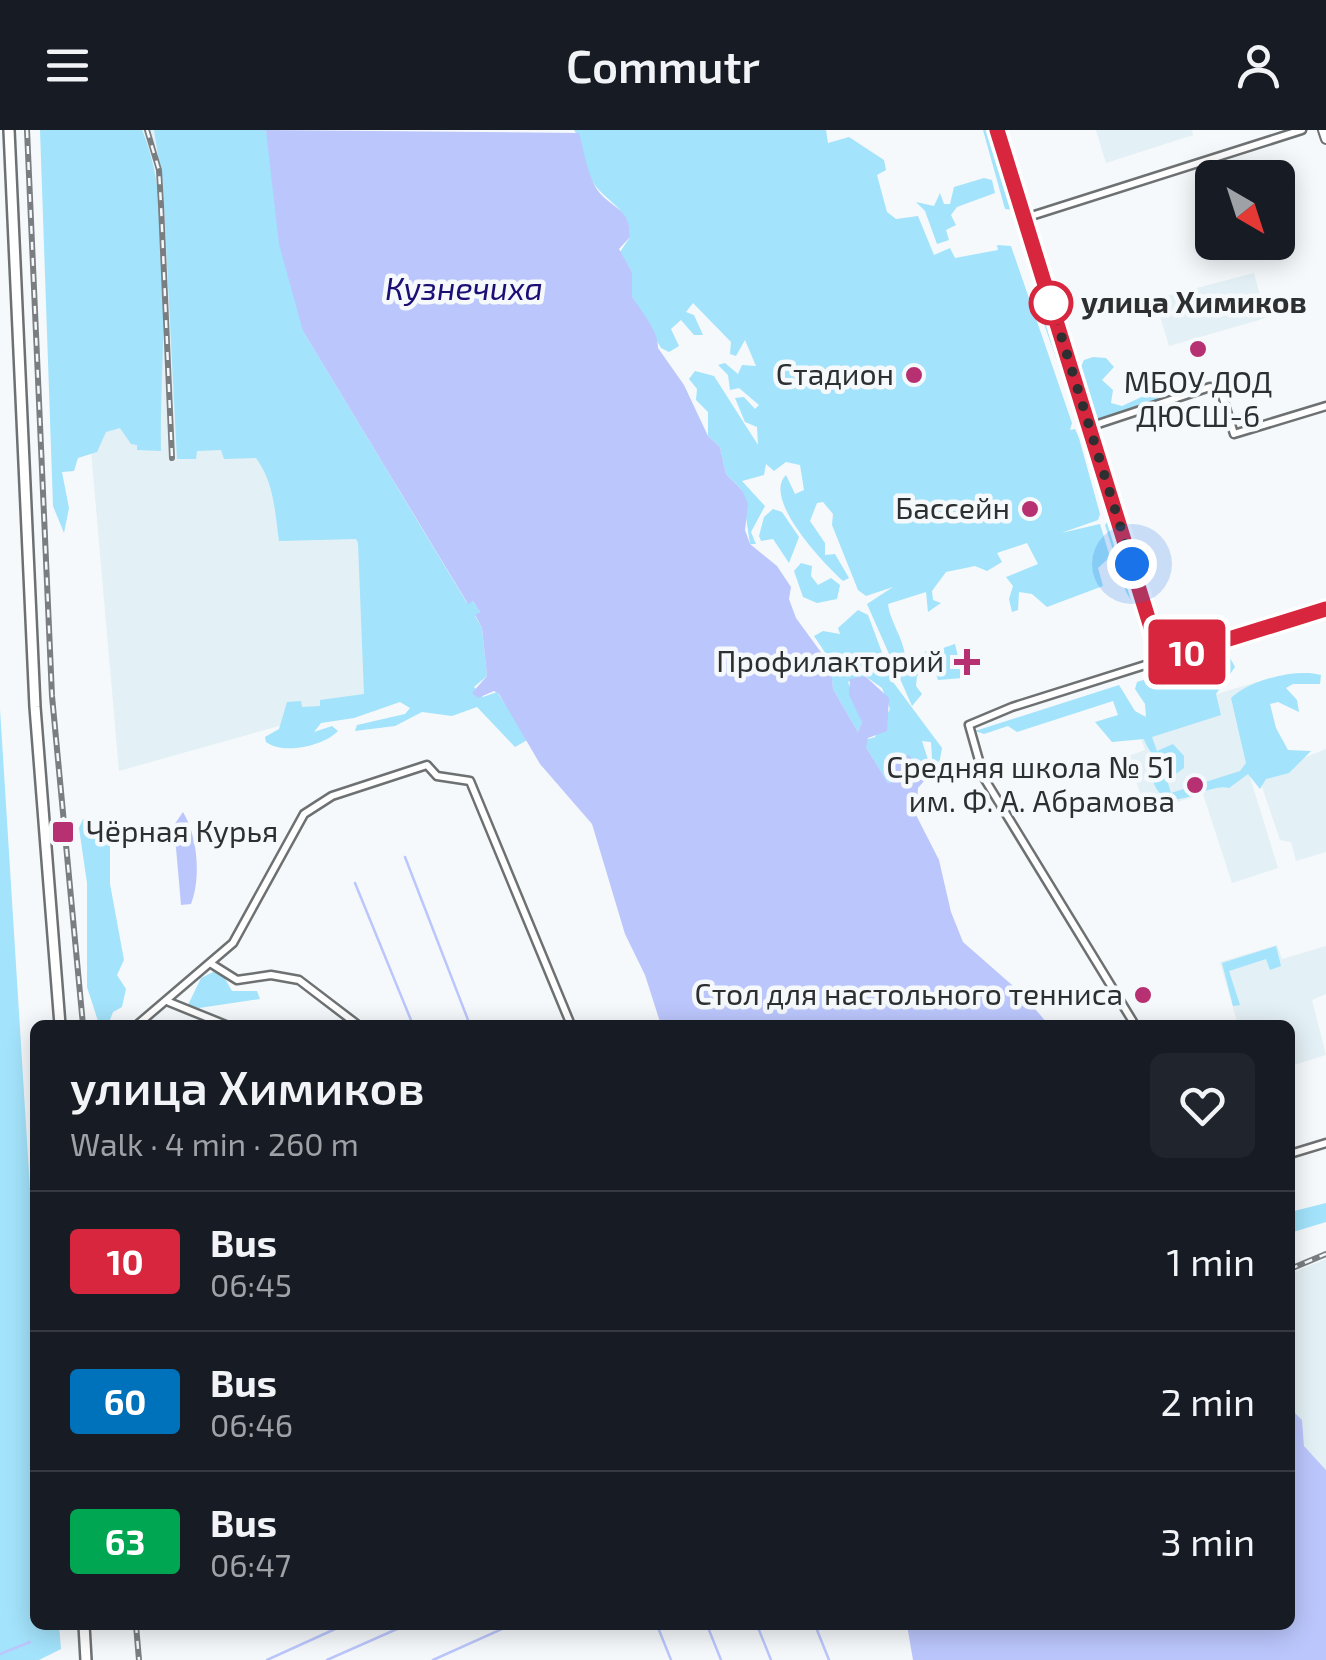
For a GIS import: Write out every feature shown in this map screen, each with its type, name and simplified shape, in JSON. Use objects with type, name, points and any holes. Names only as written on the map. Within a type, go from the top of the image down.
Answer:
[{"type":"main road","points":[[9,130],[35,707],[60,1020]]},
{"type":"main road","points":[[84,1630],[86,1660]]},
{"type":"street","points":[[997,130],[1161,660]]},
{"type":"street","points":[[1025,218],[1302,130]]},
{"type":"street","points":[[1323,130],[1326,139]]},
{"type":"street","points":[[1089,426],[1210,387],[1222,395],[1234,434],[1326,406]]},
{"type":"street","points":[[1132,1020],[984,778],[969,725],[1012,706],[1326,608]]},
{"type":"street","points":[[144,1020],[233,943],[304,814],[318,802],[427,764],[437,776],[465,778],[569,1020]]},
{"type":"street","points":[[210,963],[237,980],[270,975],[299,980],[351,1020]]},
{"type":"street","points":[[168,1002],[213,1020]]},
{"type":"street","points":[[1295,1152],[1326,1143]]},
{"type":"shaded area","points":[[40,130],[142,130],[153,164],[163,244],[161,451],[137,450],[137,445],[131,444],[120,428],[106,432],[97,452],[78,458],[74,471],[62,472],[69,508],[64,533],[53,506]]},
{"type":"shaded area","points":[[63,130],[262,130],[467,673],[119,771]]},
{"type":"shaded area","points":[[154,130],[266,130],[303,331],[467,603],[473,601],[480,612],[475,616],[482,628],[487,676],[474,687],[483,697],[497,692],[529,739],[515,747],[477,707],[452,716],[422,712],[395,726],[355,731],[357,725],[405,714],[410,708],[400,702],[354,718],[321,723],[314,732],[332,726],[338,731],[314,744],[282,748],[266,742],[265,737],[279,729],[287,702],[301,701],[302,707],[320,706],[320,700],[364,694],[358,543],[356,539],[279,541],[270,487],[256,458],[224,459],[221,450],[197,451],[196,459],[177,459],[163,186]]},
{"type":"shaded area","points":[[574,130],[826,130],[828,143],[849,137],[884,160],[886,170],[877,175],[887,212],[896,219],[918,216],[934,255],[950,248],[955,258],[998,250],[997,245],[1011,246],[1072,423],[1070,430],[1075,429],[1079,438],[1100,514],[1098,520],[1061,533],[1100,524],[1110,557],[1098,568],[1103,586],[1047,607],[1032,594],[1019,592],[1018,610],[1012,612],[1009,599],[1013,586],[1006,577],[1038,564],[1027,543],[997,553],[1002,562],[987,571],[975,566],[946,572],[932,591],[933,600],[941,603],[928,612],[926,592],[888,604],[905,662],[915,664],[926,651],[931,657],[938,651],[944,659],[943,648],[955,644],[963,678],[938,680],[934,668],[929,667],[917,676],[916,686],[922,694],[912,706],[867,604],[893,587],[866,596],[858,590],[832,525],[833,514],[823,502],[817,503],[810,521],[825,543],[825,555],[835,554],[849,578],[843,581],[809,545],[782,499],[781,485],[786,475],[795,494],[804,490],[800,465],[786,462],[774,471],[766,464],[764,475],[742,481],[765,506],[751,532],[756,544],[750,544],[742,490],[726,474],[720,447],[708,436],[708,412],[696,400],[697,389],[689,379],[695,371],[714,376],[758,445],[757,427],[745,422],[735,398],[744,397],[755,409],[759,405],[739,388],[730,390],[728,375],[718,365],[725,363],[738,374],[742,365],[756,366],[745,340],[736,356],[730,354],[731,342],[693,303],[686,312],[694,315],[703,335],[694,335],[681,320],[671,329],[679,346],[669,352],[661,348],[632,296],[632,272],[620,252],[630,237],[629,226],[619,209],[593,183]]},
{"type":"shaded area","points":[[983,130],[993,130],[1015,210],[1005,209]]},
{"type":"shaded area","points":[[1096,130],[1192,130],[1193,135],[1106,163]]},
{"type":"shaded area","points":[[984,178],[992,180],[995,193],[957,207],[951,215],[956,225],[946,230],[949,240],[937,244],[925,211],[916,202],[934,206],[940,193],[944,204],[950,204],[954,187]]},
{"type":"shaded area","points":[[1254,273],[1266,318],[1169,346],[1155,299]]},
{"type":"shaded area","points":[[1046,319],[1063,354],[1079,408],[1076,415],[1044,324]]},
{"type":"shaded area","points":[[1106,358],[1114,367],[1102,380],[1113,390],[1111,403],[1122,406],[1159,389],[1160,397],[1145,407],[1098,421],[1079,371],[1084,360]]},
{"type":"shaded area","points":[[773,509],[782,512],[799,537],[789,563],[773,539],[761,541],[759,536],[764,517]]},
{"type":"shaded area","points":[[1108,521],[1127,558],[1125,567],[1139,613],[1126,592],[1105,525]]},
{"type":"shaded area","points":[[801,563],[812,566],[811,576],[818,585],[831,578],[840,585],[837,599],[817,603],[803,597],[794,571]]},
{"type":"shaded area","points":[[858,610],[868,615],[893,682],[942,748],[939,765],[932,759],[931,742],[922,741],[932,772],[925,780],[918,766],[901,760],[895,781],[888,783],[866,747],[865,740],[875,737],[890,709],[882,688],[865,676],[848,682],[862,722],[858,732],[833,689],[830,660],[814,636],[823,631],[840,634],[838,628]]},
{"type":"shaded area","points":[[1229,656],[1235,667],[1216,694],[1221,715],[1152,737],[1157,751],[1173,744],[1184,756],[1184,768],[1167,780],[1171,793],[1240,771],[1246,763],[1231,698],[1274,677],[1321,675],[1320,684],[1293,684],[1286,688],[1297,700],[1299,712],[1278,702],[1270,704],[1276,728],[1288,750],[1311,751],[1289,773],[1266,779],[1260,789],[1248,774],[1229,788],[1179,799],[1162,795],[1153,782],[1152,757],[1144,739],[1112,742],[1095,722],[1118,715],[1113,701],[1017,732],[1008,726],[984,734],[975,731],[1119,685],[1135,711],[1146,717],[1145,704],[1135,689],[1137,682],[1162,674],[1208,674]]},
{"type":"shaded area","name":"Средняя школа № 51 им. Ф. А. Абрамова","points":[[1257,682],[1283,766],[1326,749],[1326,852],[1296,861],[1291,842],[1280,840],[1259,778],[1250,777],[1278,868],[1232,883],[1203,794],[1155,809],[1156,815],[1148,817],[1128,756],[1145,750],[1134,719]]},
{"type":"shaded area","points":[[0,709],[30,1189],[30,1630],[59,1630],[61,1649],[39,1660],[0,1660]]},
{"type":"shaded area","points":[[93,818],[110,837],[110,884],[124,960],[117,975],[126,989],[122,1007],[113,1012],[110,1020],[98,1020],[87,987],[87,883],[79,828],[83,819]]},
{"type":"shaded area","points":[[1277,945],[1282,959],[1326,946],[1326,994],[1312,1000],[1326,1055],[1295,1064],[1295,1020],[1237,1020],[1220,962]]},
{"type":"shaded area","points":[[1276,946],[1281,966],[1270,970],[1266,959],[1229,971],[1240,1005],[1233,1006],[1222,963]]},
{"type":"shaded area","points":[[213,972],[223,975],[232,991],[257,991],[260,999],[199,1008],[188,1005],[201,978]]},
{"type":"shaded area","points":[[1326,1203],[1326,1222],[1295,1231],[1295,1211]]},
{"type":"shaded area","points":[[1326,1259],[1326,1470],[1304,1446],[1302,1420],[1295,1413],[1295,1272]]},
{"type":"water","name":"Кузнечиха","points":[[266,130],[579,133],[595,186],[627,220],[630,237],[619,249],[632,272],[632,296],[652,328],[658,348],[684,385],[708,436],[720,447],[726,474],[742,490],[748,504],[745,530],[750,544],[777,566],[791,587],[789,599],[796,618],[831,666],[833,689],[858,732],[862,722],[849,695],[850,679],[865,676],[889,698],[887,731],[868,738],[866,747],[888,783],[895,781],[892,762],[909,755],[925,780],[918,788],[916,815],[939,860],[951,912],[963,942],[1021,993],[1045,1020],[659,1020],[645,975],[625,934],[592,824],[540,764],[499,694],[494,691],[478,698],[472,693],[487,676],[482,628],[475,615],[480,612],[473,601],[468,604],[303,331],[279,244]]},
{"type":"water","points":[[183,812],[195,845],[197,870],[191,904],[181,905],[174,825]]},
{"type":"water","points":[[1295,1413],[1302,1420],[1304,1446],[1326,1470],[1326,1660],[913,1660],[908,1630],[1295,1630]]},
{"type":"waterway","points":[[405,857],[468,1020]]},
{"type":"waterway","points":[[355,883],[411,1020]]},
{"type":"waterway","points":[[267,1660],[333,1630]]},
{"type":"waterway","points":[[327,1660],[395,1630]]},
{"type":"waterway","points":[[433,1660],[500,1630]]},
{"type":"waterway","points":[[659,1630],[671,1660]]},
{"type":"waterway","points":[[709,1630],[721,1660]]},
{"type":"waterway","points":[[759,1630],[771,1660]]},
{"type":"waterway","points":[[817,1630],[829,1660]]},
{"type":"waterway","points":[[0,1654],[30,1642]]},
{"type":"railway","points":[[27,130],[52,696],[83,1020]]},
{"type":"railway","points":[[147,130],[159,170],[172,458]]},
{"type":"railway","points":[[1295,1267],[1326,1254]]},
{"type":"railway","points":[[136,1630],[139,1660]]},
{"type":"bus line","name":"10","points":[[997,130],[1161,660],[1326,609]]},
{"type":"place","name":"улица Химиков","points":[[1051,303]]},
{"type":"place","name":"МБОУ ДОД ДЮСШ-6","points":[[1198,349]]},
{"type":"place","name":"Стадион","points":[[914,375]]},
{"type":"place","name":"Бассейн","points":[[1030,509]]},
{"type":"place","name":"Профилакторий","points":[[967,662]]},
{"type":"place","name":"Средняя школа № 51 им. Ф. А. Абрамова","points":[[1195,785]]},
{"type":"place","name":"Чёрная Курья","points":[[63,832]]},
{"type":"place","name":"Стол для настольного тенниса","points":[[1143,995]]},
{"type":"route","points":[[1051,303],[1132,564]]}]
